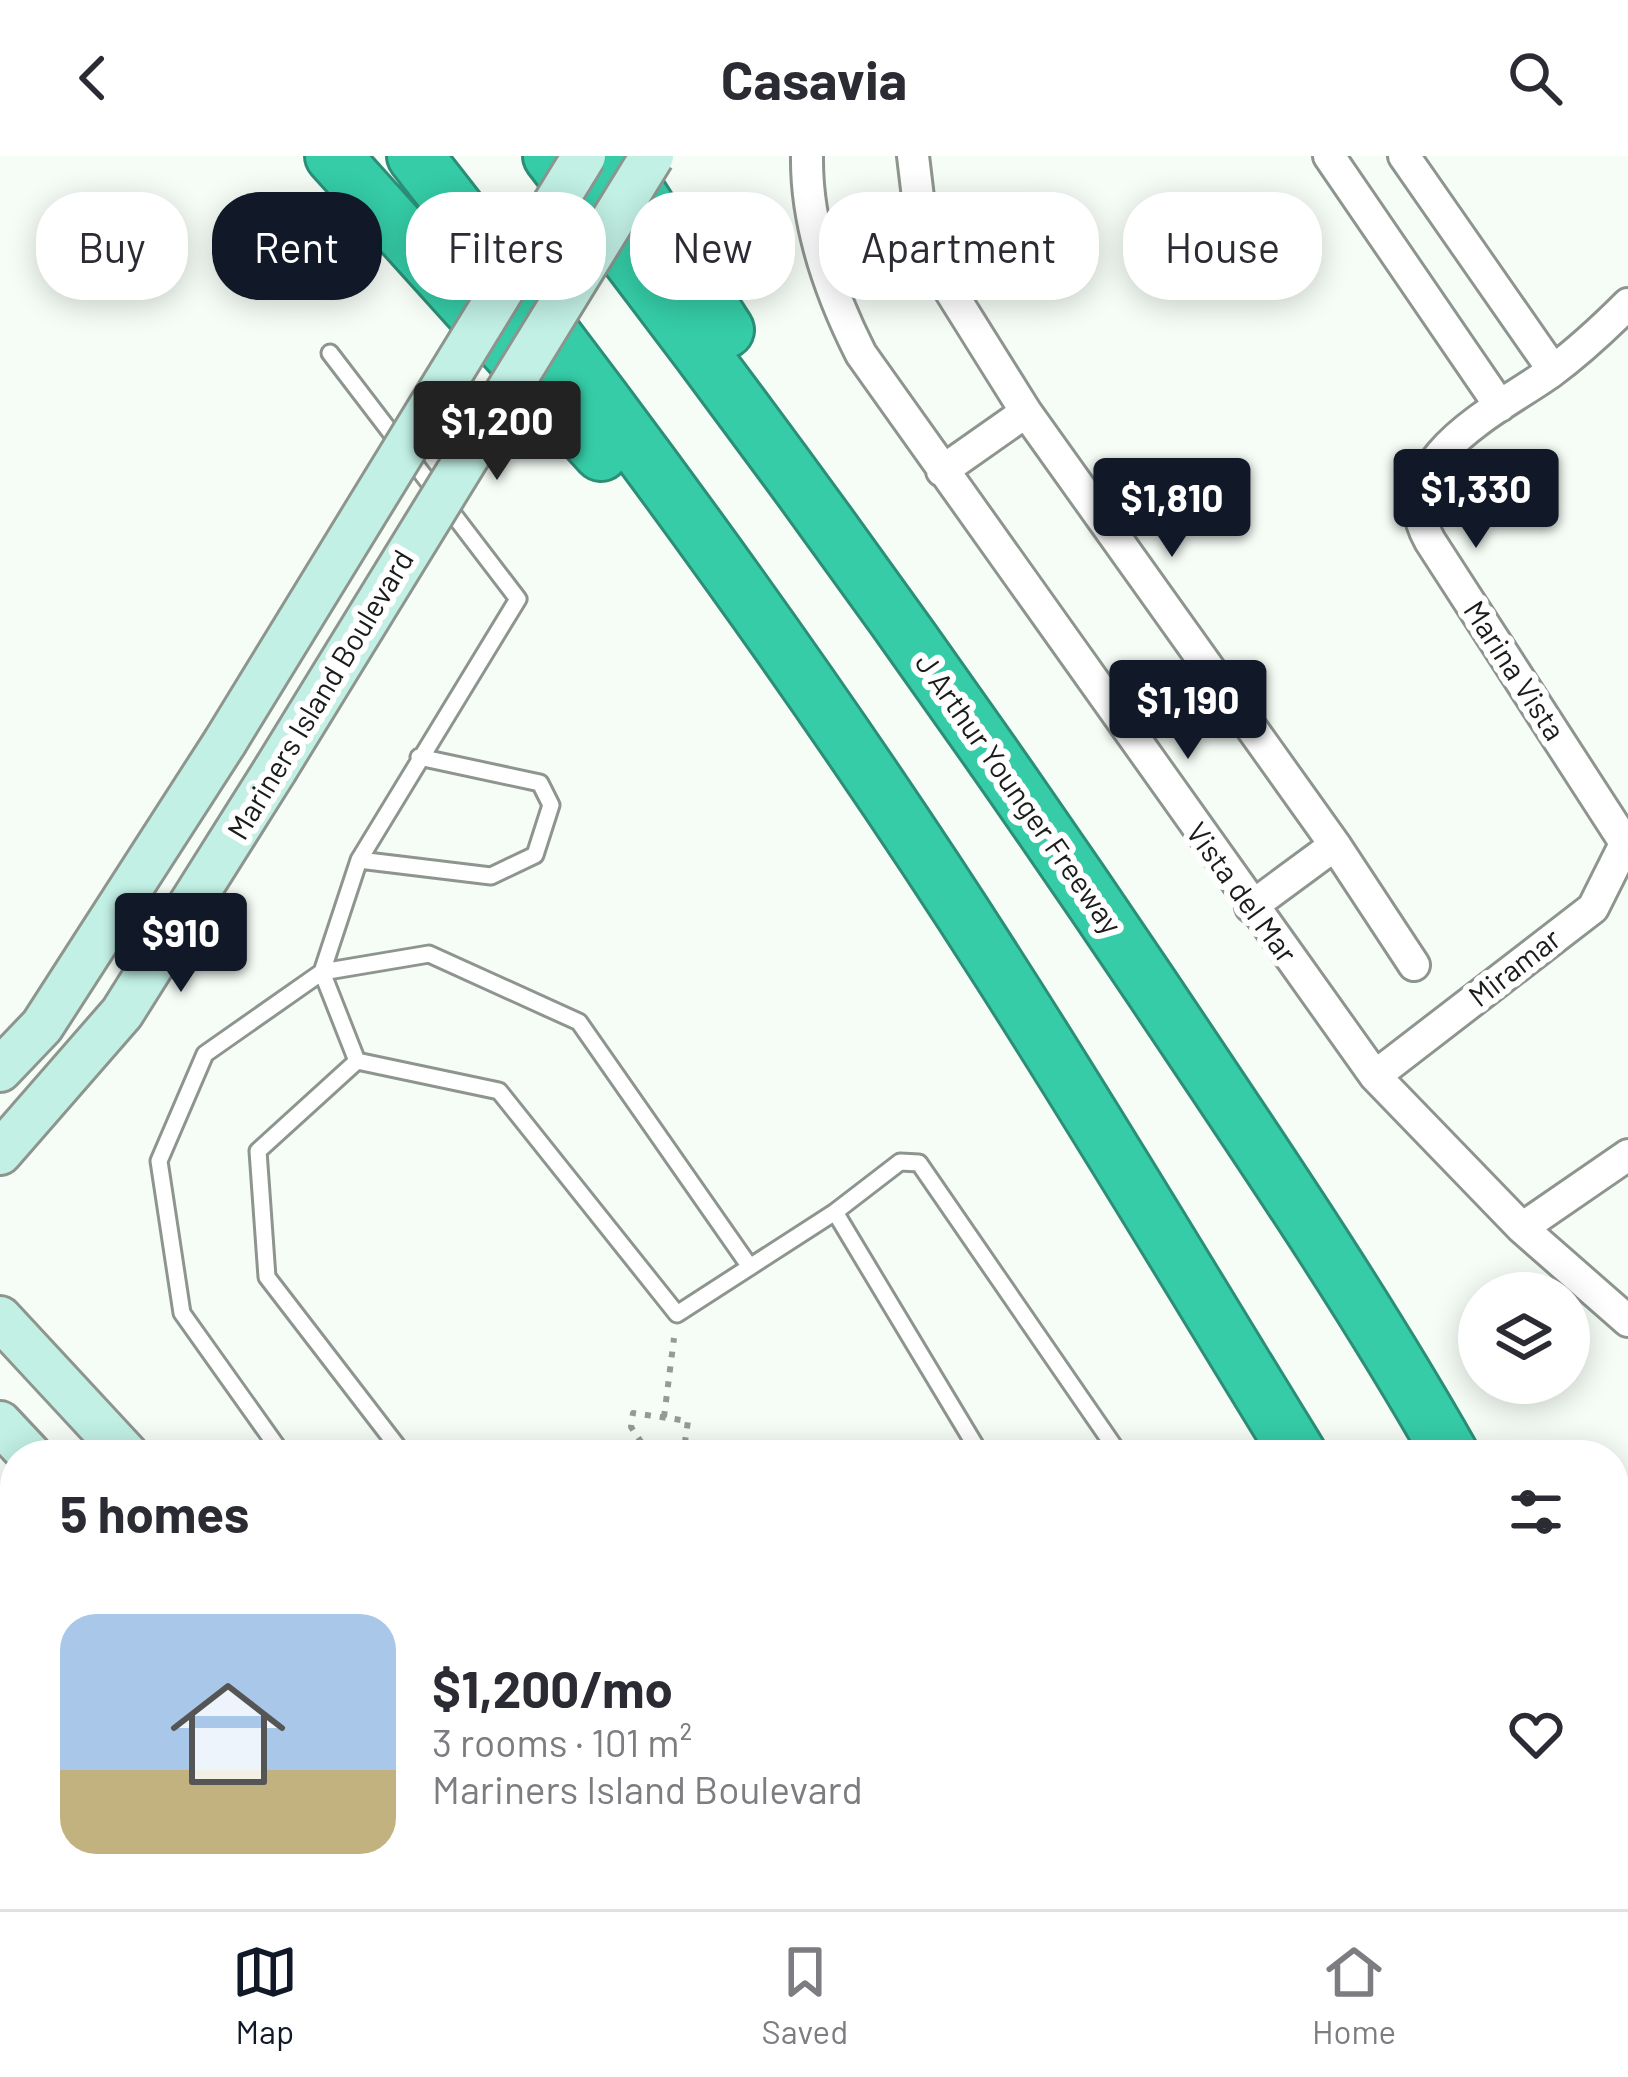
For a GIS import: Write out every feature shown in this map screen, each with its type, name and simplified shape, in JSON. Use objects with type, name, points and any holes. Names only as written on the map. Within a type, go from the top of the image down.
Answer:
[{"type":"highway","points":[[333,156],[818,697]]},
{"type":"highway","points":[[415,156],[693,520],[818,697],[998,967],[1290,1440]]},
{"type":"highway","name":"J Arthur Younger Freeway","points":[[551,156],[828,521],[1091,897],[1400,1366],[1442,1440]]},
{"type":"highway","points":[[614,156],[791,431],[828,521]]},
{"type":"main road","name":"Mariners Island Boulevard","points":[[0,1070],[42,1026],[225,742],[584,156]]},
{"type":"main road","name":"Mariners Island Boulevard","points":[[0,1153],[122,1013],[652,156]]},
{"type":"main road","points":[[0,1318],[113,1440]]},
{"type":"street","name":"Vista del Mar","points":[[807,156],[807,188],[836,305],[861,354],[942,471],[1375,1076],[1522,1228],[1628,1321]]},
{"type":"street","points":[[914,156],[922,239],[1026,412],[1335,844],[1414,964]]},
{"type":"street","points":[[1329,156],[1500,406]]},
{"type":"street","points":[[1404,156],[1553,370]]},
{"type":"street","name":"Marina Vista","points":[[1626,839],[1421,525],[1421,494],[1447,443],[1553,370],[1628,304]]},
{"type":"street","points":[[942,471],[1026,412]]},
{"type":"street","name":"Miramar","points":[[1375,1076],[1593,908],[1626,839]]},
{"type":"street","points":[[1251,907],[1335,844]]},
{"type":"street","points":[[1522,1228],[1628,1155]]},
{"type":"lane","points":[[330,353],[518,599],[359,860],[322,972],[357,1060]]},
{"type":"lane","points":[[359,860],[490,875],[535,855],[551,805],[540,783],[418,757]]},
{"type":"lane","points":[[272,1440],[182,1313],[159,1160],[205,1054],[322,972],[429,954],[579,1022],[750,1267]]},
{"type":"lane","points":[[357,1060],[499,1091],[676,1314],[835,1212],[900,1162],[919,1162],[1110,1440]]},
{"type":"lane","points":[[357,1060],[258,1151],[268,1276],[393,1440]]},
{"type":"lane","points":[[835,1212],[972,1440]]},
{"type":"path","points":[[664,1418],[676,1314]]},
{"type":"path","points":[[640,1440],[631,1427],[633,1413],[688,1421],[685,1440]]}]
